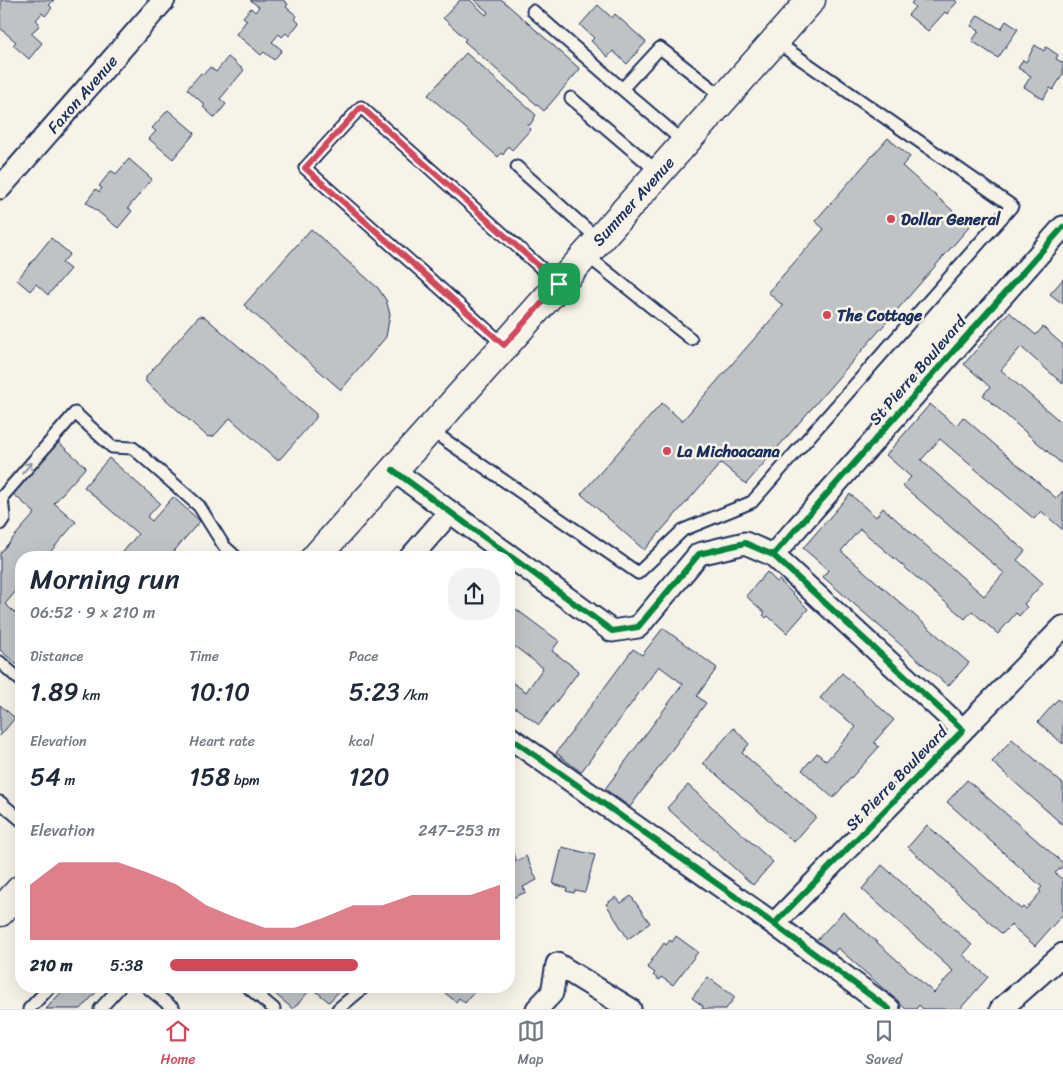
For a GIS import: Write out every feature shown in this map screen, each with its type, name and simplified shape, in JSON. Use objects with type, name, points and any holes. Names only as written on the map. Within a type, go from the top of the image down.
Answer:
[{"type":"main road","name":"Summer Avenue","points":[[321,551],[811,0]]},
{"type":"street","name":"Faxon Avenue","points":[[0,188],[164,0]]},
{"type":"street","name":"St Pierre Boulevard","points":[[773,555],[1063,227]]},
{"type":"street","name":"St Pierre Boulevard","points":[[392,470],[503,551]]},
{"type":"street","points":[[416,551],[450,512]]},
{"type":"street","name":"St Pierre Boulevard","points":[[515,560],[612,631],[638,627],[699,554],[745,543],[773,555],[963,730]]},
{"type":"street","name":"St Pierre Boulevard","points":[[774,924],[1063,627]]},
{"type":"street","points":[[515,741],[774,924],[889,1009]]},
{"type":"street","points":[[1001,1009],[1063,954]]},
{"type":"street","points":[[537,1009],[552,993],[557,964],[630,1009]]},
{"type":"lane","points":[[533,11],[684,143]]},
{"type":"lane","points":[[430,429],[638,573],[683,530],[752,502],[1012,206],[775,41]]},
{"type":"lane","points":[[622,89],[660,48],[724,98]]},
{"type":"lane","points":[[572,98],[658,172]]},
{"type":"lane","points":[[504,345],[305,168],[361,107],[559,284]]},
{"type":"lane","points":[[517,167],[592,247],[691,339]]},
{"type":"lane","points":[[0,524],[4,518],[2,497],[75,413],[112,448],[133,448],[199,506],[224,546],[229,551]]},
{"type":"lane","points":[[0,662],[15,676]]},
{"type":"lane","points":[[0,802],[15,815]]},
{"type":"lane","points":[[28,1009],[44,993]]},
{"type":"lane","points":[[100,1009],[114,993]]},
{"type":"lane","points":[[154,993],[174,1009]]},
{"type":"lane","points":[[255,993],[274,1009]]},
{"type":"lane","points":[[338,1009],[357,993]]},
{"type":"building","points":[[1,0],[54,0],[49,5],[52,8],[45,16],[42,13],[36,20],[39,23],[38,27],[31,33],[42,43],[29,59],[13,45],[16,42],[0,28]]},
{"type":"building","points":[[250,0],[283,0],[288,4],[286,7],[297,16],[295,19],[299,23],[289,36],[286,33],[282,37],[279,34],[272,42],[282,50],[274,60],[264,52],[261,55],[236,34],[247,20],[243,17],[251,8],[255,12],[259,7]]},
{"type":"building","points":[[460,0],[470,0],[486,15],[488,12],[474,0],[502,0],[580,69],[544,111],[464,41],[466,39],[443,18]]},
{"type":"building","points":[[914,0],[955,0],[957,2],[928,31],[908,15],[915,7],[911,3]]},
{"type":"building","points":[[598,5],[612,18],[615,14],[646,42],[627,64],[613,51],[608,57],[591,41],[594,38],[580,25]]},
{"type":"building","points":[[978,15],[1001,29],[1006,21],[1018,29],[998,58],[972,41],[979,31],[971,26]]},
{"type":"building","points":[[1035,45],[1044,51],[1046,47],[1058,55],[1056,59],[1063,63],[1063,74],[1053,90],[1050,88],[1043,99],[1024,87],[1031,76],[1018,68],[1023,60],[1026,62]]},
{"type":"building","points":[[466,53],[536,115],[530,125],[527,125],[531,129],[512,150],[508,146],[503,155],[501,153],[498,157],[428,95]]},
{"type":"building","points":[[228,57],[244,70],[220,99],[226,104],[215,118],[203,107],[205,105],[187,89],[201,73],[203,75],[210,67],[216,72]]},
{"type":"building","points":[[168,110],[195,133],[173,159],[149,139],[156,131],[152,128]]},
{"type":"building","points":[[888,138],[910,157],[902,166],[970,226],[746,484],[721,463],[644,550],[581,494],[662,403],[682,421],[783,306],[768,292],[824,229],[815,221]]},
{"type":"building","points":[[129,159],[152,179],[128,208],[132,211],[118,228],[86,202],[96,189],[99,192],[102,188],[99,186],[110,172],[112,171],[116,174]]},
{"type":"building","points":[[311,229],[378,288],[386,300],[390,314],[386,337],[341,390],[244,305]]},
{"type":"building","points":[[51,238],[70,254],[62,263],[70,269],[48,295],[36,284],[30,291],[17,280]]},
{"type":"building","points":[[1063,279],[1063,304],[1050,294]]},
{"type":"building","points":[[1009,312],[1036,335],[1043,327],[1063,345],[1063,384],[1021,347],[1001,370],[1063,424],[1063,465],[983,395],[990,387],[964,364]]},
{"type":"building","points":[[199,316],[205,317],[316,414],[316,418],[280,459],[276,459],[230,418],[214,436],[208,437],[146,382],[146,377]]},
{"type":"building","points":[[930,404],[956,426],[963,417],[1056,498],[1063,491],[1063,530],[1041,511],[1034,519],[940,439],[921,460],[1025,551],[1017,560],[1043,583],[1024,604],[1027,607],[1019,616],[1016,613],[998,634],[972,611],[965,619],[860,529],[841,551],[969,663],[948,686],[823,577],[828,570],[803,548],[850,494],[876,517],[883,508],[984,596],[1004,573],[903,486],[911,477],[886,455]]},
{"type":"building","points":[[57,441],[86,467],[54,503],[76,522],[51,551],[15,551],[15,592],[5,604],[15,613],[15,663],[0,650],[0,553],[35,513],[12,493]]},
{"type":"building","points":[[109,458],[160,503],[147,517],[152,521],[173,497],[200,521],[174,551],[124,551],[138,534],[84,487]]},
{"type":"building","points":[[767,572],[777,582],[779,580],[808,609],[787,633],[768,616],[766,618],[763,615],[765,613],[746,596]]},
{"type":"building","points":[[515,608],[559,641],[552,651],[579,671],[539,725],[515,707],[515,684],[526,692],[543,668],[515,647]]},
{"type":"building","points":[[663,628],[717,668],[697,696],[706,703],[630,807],[605,789],[683,684],[659,666],[581,772],[556,753],[633,649],[642,655]]},
{"type":"building","points":[[842,673],[894,720],[874,742],[879,747],[833,798],[802,770],[817,753],[826,761],[856,727],[820,698]]},
{"type":"building","points":[[1058,699],[1063,703],[1063,744],[1038,722]]},
{"type":"building","points":[[0,705],[15,718],[0,736]]},
{"type":"building","points":[[734,728],[749,744],[742,753],[816,817],[794,842],[703,763]]},
{"type":"building","points":[[1012,739],[1063,784],[1063,825],[992,762]]},
{"type":"building","points":[[967,780],[1063,863],[1063,866],[1055,873],[1063,880],[1063,914],[1035,946],[1011,925],[1002,934],[908,847],[927,825],[1021,909],[1023,907],[1026,909],[1041,892],[1039,890],[1042,887],[947,802]]},
{"type":"building","points":[[688,785],[773,862],[753,885],[667,808]]},
{"type":"building","points":[[562,847],[595,855],[585,892],[575,890],[574,893],[566,891],[567,888],[553,884]]},
{"type":"building","points":[[526,856],[537,880],[523,887],[526,892],[515,897],[515,858],[516,861]]},
{"type":"building","points":[[882,865],[972,945],[963,955],[988,977],[960,1009],[923,1009],[919,1005],[916,1009],[906,1009],[838,948],[830,957],[814,943],[843,912],[934,993],[953,971],[862,889]]},
{"type":"building","points":[[631,896],[650,923],[628,939],[606,904],[616,897],[621,903]]},
{"type":"building","points":[[676,936],[698,952],[673,985],[661,977],[659,980],[653,975],[655,973],[647,967],[664,943],[666,945],[670,940],[672,942]]},
{"type":"building","points":[[708,977],[735,997],[726,1009],[702,1009],[703,1006],[692,998]]},
{"type":"building","points":[[60,993],[95,993],[81,1009],[46,1009]]},
{"type":"building","points":[[274,993],[307,993],[293,1009]]},
{"type":"building","points":[[318,993],[337,993],[329,1002]]},
{"type":"building","points":[[445,993],[473,993],[465,1003],[459,998],[456,1002]]},
{"type":"cycle path","points":[[773,555],[1063,227]]},
{"type":"cycle path","points":[[393,470],[503,551]]},
{"type":"cycle path","points":[[515,560],[612,631],[638,627],[699,554],[745,543],[773,555],[963,730],[774,924]]},
{"type":"cycle path","points":[[515,741],[774,924],[889,1009]]},
{"type":"place","name":"Dollar General","points":[[891,219]]},
{"type":"place","name":"The Cottage","points":[[827,315]]},
{"type":"place","name":"La Michoacana","points":[[667,451]]},
{"type":"route","points":[[361,107],[559,284],[504,345],[305,168],[361,107]]}]
